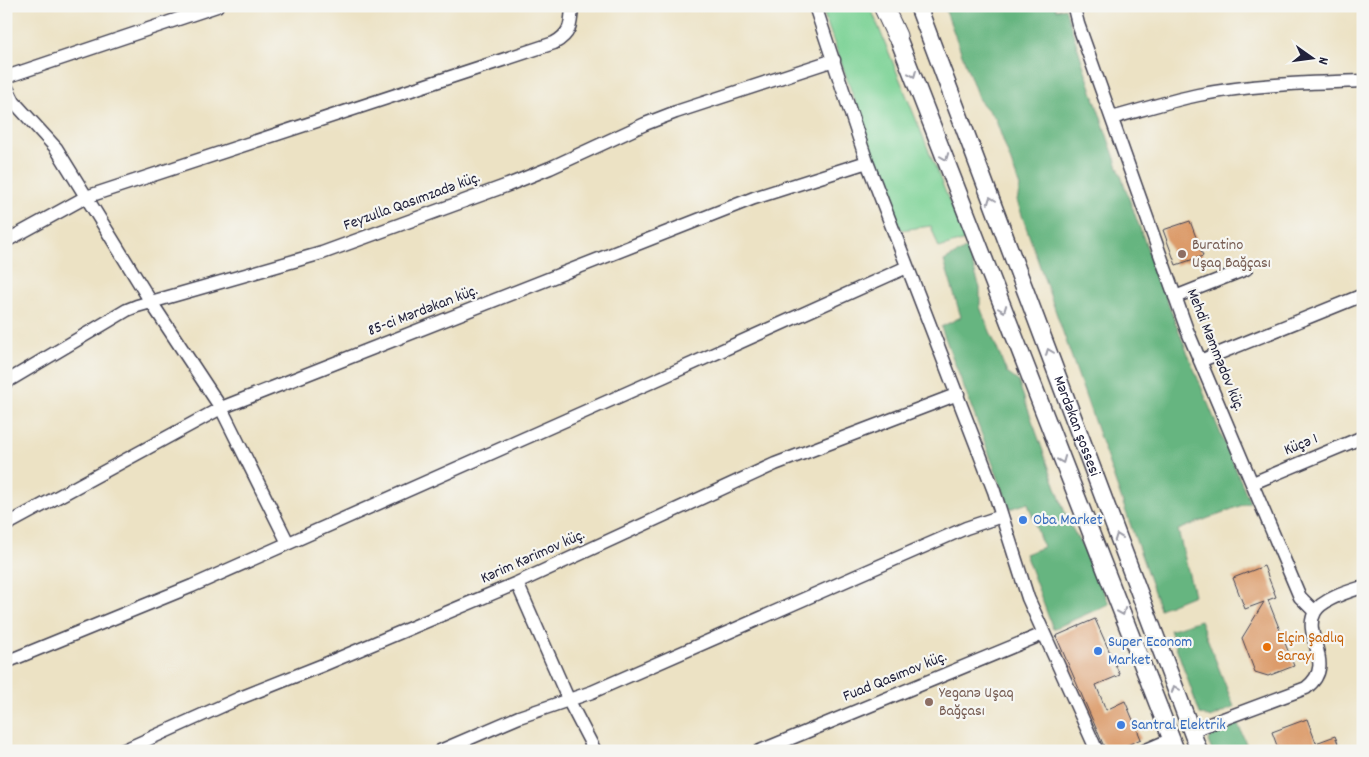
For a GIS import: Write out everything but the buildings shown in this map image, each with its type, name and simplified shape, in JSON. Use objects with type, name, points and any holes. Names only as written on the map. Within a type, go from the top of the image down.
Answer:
[{"type":"highway","points":[[885,6],[897,36]]},
{"type":"main road","name":"Mərdəkan şossesi","points":[[919,6],[1198,751]]},
{"type":"main road","name":"Mərdəkan şossesi","points":[[897,36],[1174,745]]},
{"type":"street","points":[[6,77],[217,6]]},
{"type":"street","points":[[6,241],[86,197],[554,43],[568,31],[572,6]]},
{"type":"street","points":[[815,6],[867,162],[958,394],[1002,516],[1025,590],[1043,634],[1097,751]]},
{"type":"street","name":"Mehdi Məmmədov küç.","points":[[1076,6],[1078,24],[1175,297],[1200,361],[1300,597],[1315,612]]},
{"type":"street","name":"Feyzulla Qasımzadə küç.","points":[[6,382],[127,310],[322,253],[508,185],[550,168],[644,124],[834,60]]},
{"type":"street","points":[[1112,118],[1158,104],[1221,91],[1284,84],[1363,81]]},
{"type":"street","points":[[6,86],[10,104],[56,148],[151,302],[221,408],[288,543]]},
{"type":"street","name":"85-ci Mərdəkan küç.","points":[[6,525],[221,408],[754,198],[867,162]]},
{"type":"street","points":[[6,662],[192,586],[907,267]]},
{"type":"street","points":[[1175,297],[1246,269]]},
{"type":"street","points":[[1200,361],[1363,295]]},
{"type":"street","name":"Kərim Kərimov küç.","points":[[122,751],[232,702],[517,583],[775,464],[958,394]]},
{"type":"street","name":"Küçə 1","points":[[1252,483],[1363,437]]},
{"type":"street","points":[[440,751],[520,717],[569,701],[966,528],[1002,516]]},
{"type":"street","points":[[517,583],[569,701],[595,751]]},
{"type":"street","points":[[1191,731],[1306,688],[1312,684],[1317,677],[1319,660],[1312,620],[1315,612],[1328,601],[1363,587]]},
{"type":"street","name":"Fuad Qasımov küç.","points":[[760,751],[1043,634]]},
{"type":"street","points":[[1144,751],[1174,745]]},
{"type":"green space","points":[[821,6],[870,6],[965,240],[939,248],[931,226],[901,230]]},
{"type":"green space","points":[[944,6],[1055,6],[1056,10],[1065,8],[1106,133],[1151,258],[1199,381],[1250,502],[1178,530],[1194,595],[1160,609],[1017,201],[1020,187],[995,118],[979,100]]},
{"type":"green space","points":[[967,248],[980,288],[980,307],[1007,373],[1018,381],[1068,521],[1089,558],[1109,604],[1053,629],[1025,554],[1043,547],[1028,503],[1010,509],[941,327],[961,317],[944,261]]},
{"type":"green space","points":[[1200,620],[1234,707],[1211,718],[1200,714],[1170,630]]},
{"type":"green space","points":[[1238,724],[1249,751],[1212,751],[1208,741],[1214,733]]},
{"type":"place","name":"Buratino Uşaq Bağçası","points":[[1182,254]]},
{"type":"place","name":"Oba Market","points":[[1023,520]]},
{"type":"place","name":"Elçin Şadlıq Sarayı","points":[[1267,647]]},
{"type":"place","name":"Super Econom Market","points":[[1098,651]]},
{"type":"place","name":"Yeganə Uşaq Bağçası","points":[[929,702]]},
{"type":"place","name":"Santral Elektrik","points":[[1121,725]]}]
